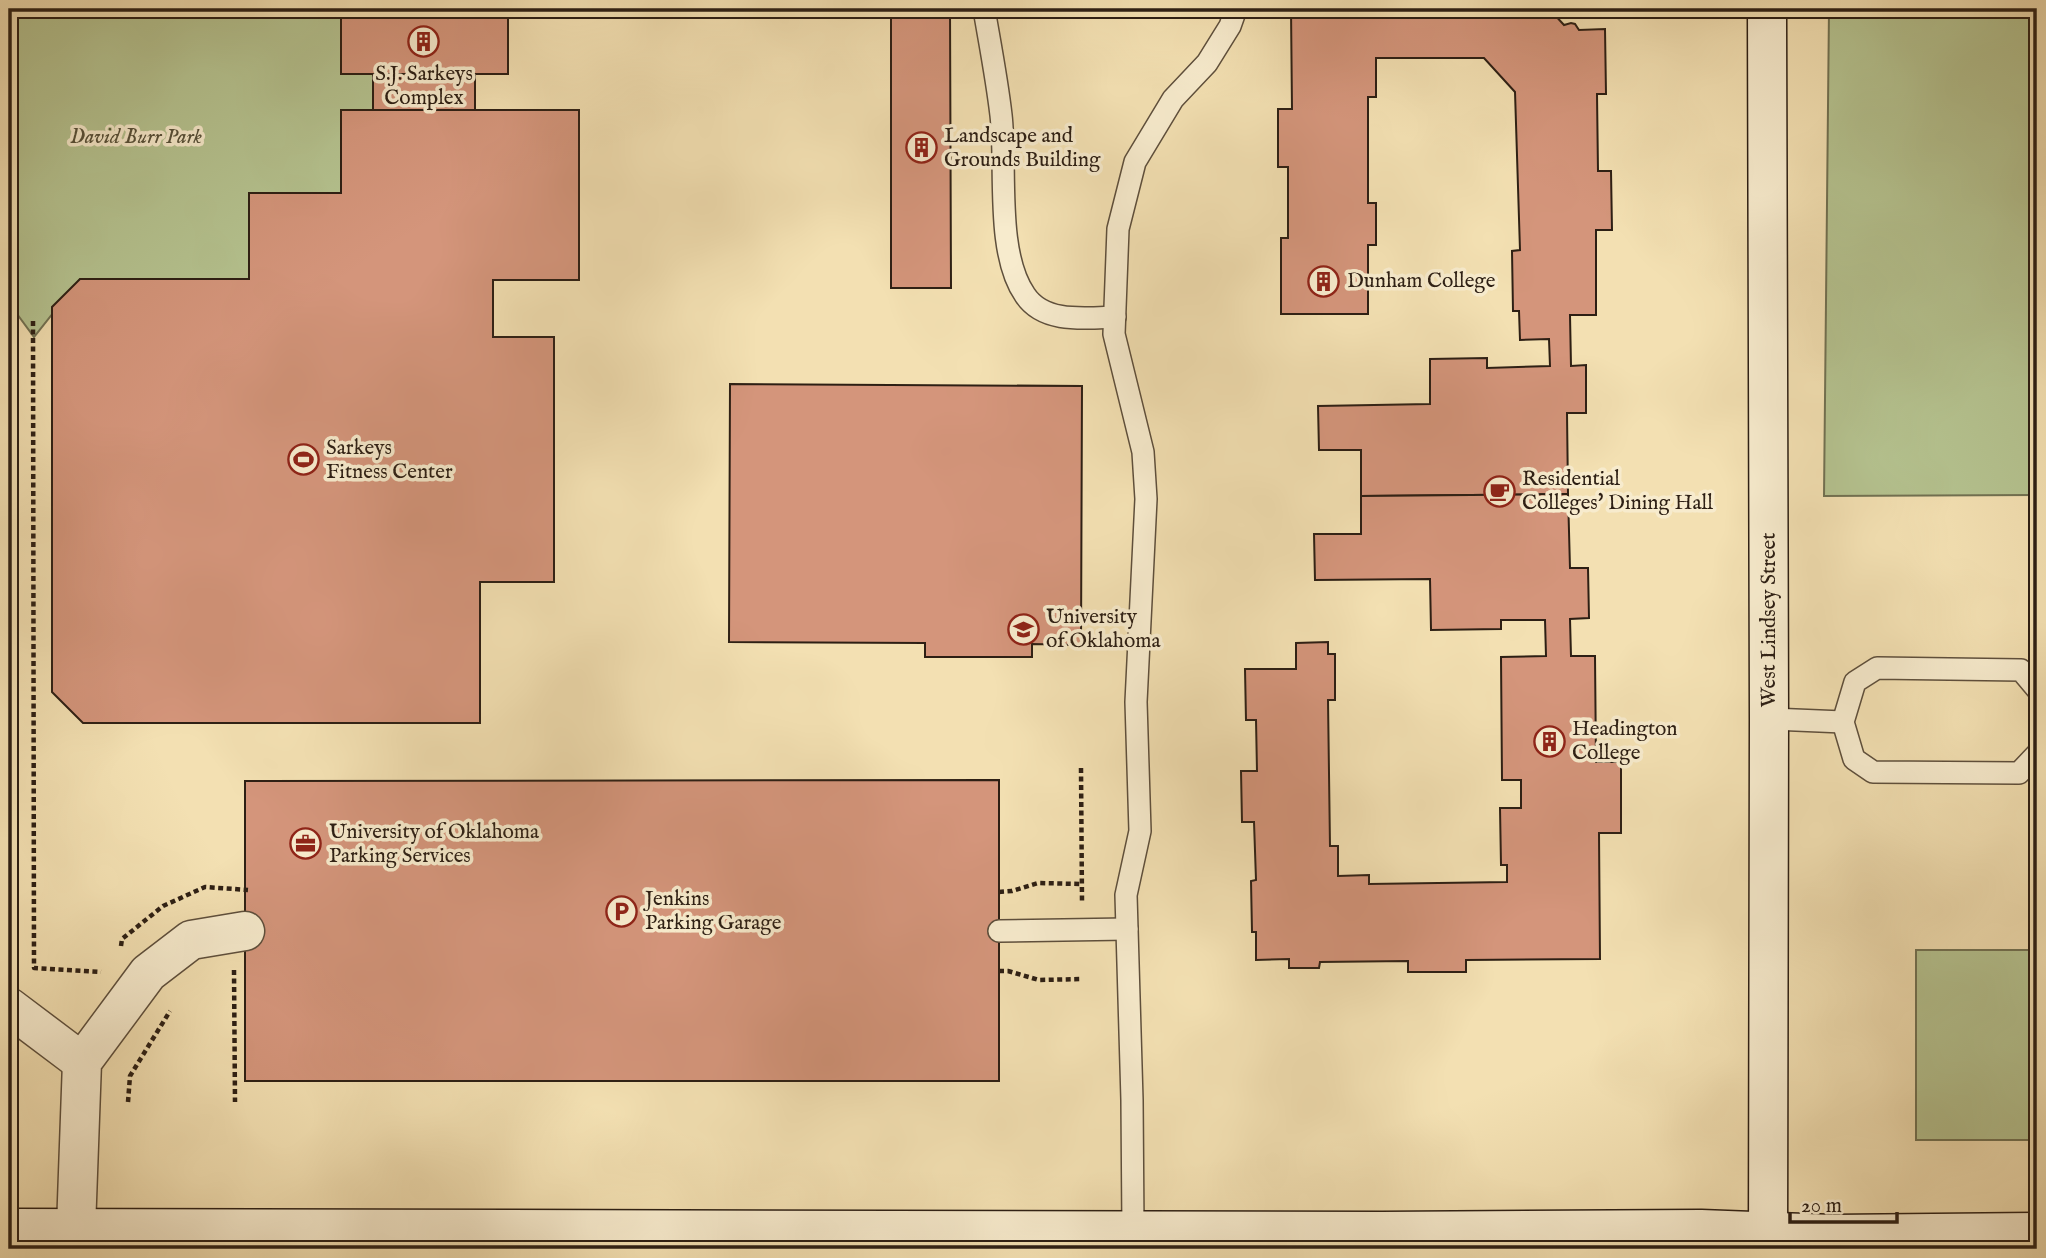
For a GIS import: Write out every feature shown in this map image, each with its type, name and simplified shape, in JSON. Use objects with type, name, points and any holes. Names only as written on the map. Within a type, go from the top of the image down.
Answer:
[{"type":"street","name":"West Lindsey Street","points":[[1766,9],[1769,719],[1767,1241]]},
{"type":"street","points":[[76,1228],[82,1062],[148,973],[191,940],[245,931]]},
{"type":"street","points":[[9,1007],[82,1062]]},
{"type":"street","points":[[9,1228],[1701,1228],[1767,1241],[1833,1234],[2037,1232]]},
{"type":"lane","points":[[984,9],[1001,116],[1005,211],[1011,264],[1025,297],[1047,313],[1073,319],[1115,317]]},
{"type":"lane","points":[[1133,1230],[1126,895],[1140,831],[1136,702],[1146,499],[1143,452],[1114,334],[1118,229],[1135,162],[1172,99],[1207,63],[1230,26],[1236,9]]},
{"type":"lane","points":[[2037,689],[2021,670],[1877,668],[1855,682],[1843,722],[1854,759],[1873,772],[2019,773],[2037,754]]},
{"type":"lane","points":[[1769,719],[1843,722]]},
{"type":"lane","points":[[999,931],[1127,929]]},
{"type":"path","points":[[33,321],[34,968],[111,972]]},
{"type":"path","points":[[1081,768],[1082,909]]},
{"type":"path","points":[[999,892],[1038,883],[1082,884]]},
{"type":"path","points":[[121,952],[122,939],[163,906],[205,887],[248,890]]},
{"type":"path","points":[[224,970],[234,968],[235,1102]]},
{"type":"path","points":[[999,971],[1040,980],[1082,979]]},
{"type":"path","points":[[128,1102],[130,1076],[172,1008]]},
{"type":"green space","name":"David Burr Park","points":[[9,9],[341,9],[341,74],[373,74],[373,110],[341,110],[341,193],[249,193],[249,279],[80,279],[34,337],[9,303]]},
{"type":"green space","points":[[1829,9],[2037,9],[2037,495],[1824,496]]},
{"type":"green space","points":[[1916,950],[2037,950],[2037,1140],[1916,1140]]},
{"type":"building","name":"S.J. Sarkeys Complex","points":[[341,9],[508,9],[508,74],[341,74]]},
{"type":"building","name":"Landscape and Grounds Building","points":[[891,9],[950,9],[951,288],[891,288]]},
{"type":"building","name":"Dunham College","points":[[1291,9],[1554,9],[1552,12],[1564,25],[1575,24],[1579,30],[1605,29],[1606,94],[1597,94],[1598,171],[1611,171],[1612,230],[1596,230],[1596,315],[1570,315],[1571,366],[1586,365],[1586,413],[1567,413],[1568,494],[1361,496],[1361,450],[1319,450],[1318,406],[1430,404],[1430,359],[1487,358],[1487,368],[1550,366],[1549,339],[1520,340],[1519,311],[1513,311],[1512,251],[1520,250],[1515,92],[1484,58],[1376,58],[1376,97],[1368,97],[1368,203],[1376,203],[1376,245],[1368,245],[1368,314],[1281,314],[1281,238],[1288,238],[1288,167],[1278,167],[1278,109],[1292,109]]},
{"type":"building","points":[[373,74],[475,74],[475,110],[373,110]]},
{"type":"building","name":"Sarkeys Fitness Center","points":[[341,110],[579,110],[579,280],[493,280],[493,337],[554,337],[554,582],[480,582],[480,723],[83,723],[52,692],[52,307],[80,279],[249,279],[249,193],[341,193]]},
{"type":"building","points":[[730,384],[1082,386],[1081,645],[1032,644],[1032,657],[925,657],[925,643],[729,642]]},
{"type":"building","name":"Headington College","points":[[1568,494],[1570,568],[1588,568],[1589,618],[1570,619],[1571,656],[1595,656],[1596,762],[1620,762],[1621,766],[1621,833],[1599,833],[1600,959],[1466,960],[1466,972],[1408,972],[1408,961],[1320,962],[1319,968],[1289,968],[1289,959],[1256,960],[1256,932],[1252,932],[1251,881],[1256,880],[1254,822],[1242,822],[1241,771],[1257,771],[1256,720],[1246,720],[1245,669],[1296,669],[1296,643],[1328,642],[1328,654],[1335,654],[1335,700],[1328,700],[1330,846],[1338,846],[1338,876],[1369,875],[1369,884],[1507,882],[1507,865],[1501,865],[1500,808],[1521,808],[1521,780],[1502,780],[1501,657],[1546,656],[1545,620],[1501,620],[1501,629],[1431,630],[1430,579],[1315,580],[1314,534],[1361,534],[1361,496]]},
{"type":"building","name":"Jenkins Parking Garage","points":[[999,780],[999,1081],[245,1081],[245,781]]},
{"type":"place","name":"S.J. Sarkeys Complex","points":[[424,42]]},
{"type":"place","name":"Landscape and Grounds Building","points":[[921,148]]},
{"type":"place","name":"Dunham College","points":[[1324,281]]},
{"type":"place","name":"Sarkeys Fitness Center","points":[[303,460]]},
{"type":"place","name":"Residential Colleges' Dining Hall","points":[[1499,491]]},
{"type":"place","name":"University of Oklahoma","points":[[1023,629]]},
{"type":"place","name":"Headington College","points":[[1549,741]]},
{"type":"place","name":"University of Oklahoma Parking Services","points":[[306,844]]},
{"type":"place","name":"Jenkins Parking Garage","points":[[622,911]]}]
